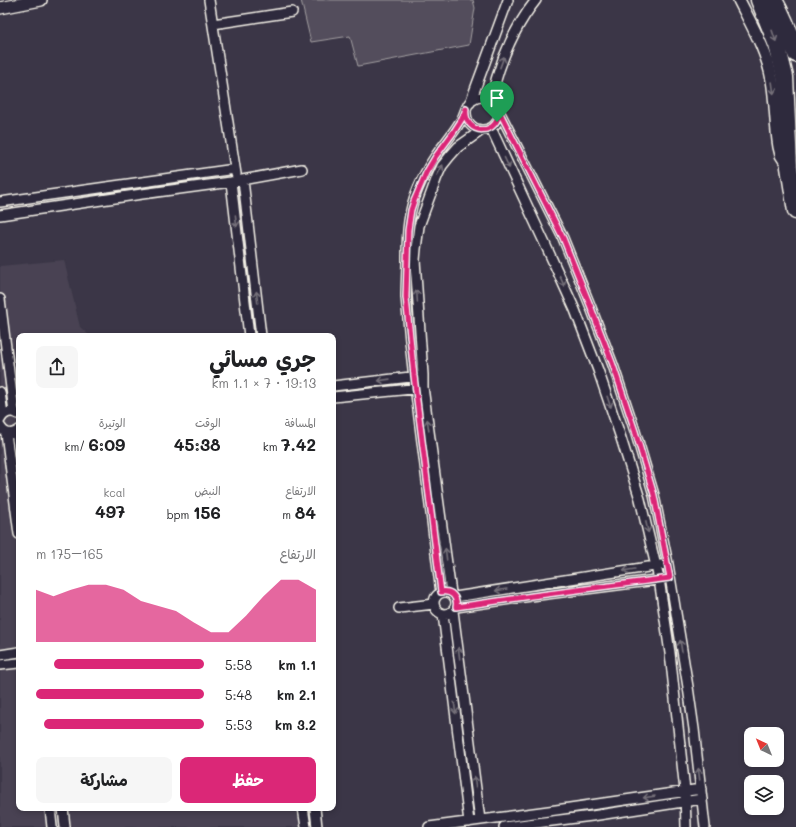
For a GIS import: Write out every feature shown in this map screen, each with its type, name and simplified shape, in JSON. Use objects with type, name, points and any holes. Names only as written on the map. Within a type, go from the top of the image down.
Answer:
[{"type":"highway","points":[[759,0],[780,56],[785,76],[789,167],[796,211]]},
{"type":"highway","points":[[774,0],[790,31],[796,54]]},
{"type":"highway","points":[[789,167],[796,149]]},
{"type":"street","points":[[0,8],[41,0]]},
{"type":"street","points":[[209,0],[261,333]]},
{"type":"street","points":[[418,376],[406,297],[408,230],[410,215],[415,196],[426,173],[462,119],[468,106],[508,0]]},
{"type":"street","points":[[491,99],[499,70],[510,42],[524,16],[536,0]]},
{"type":"street","points":[[739,0],[762,46],[769,68],[774,91],[778,148],[789,167]]},
{"type":"street","points":[[213,24],[292,12]]},
{"type":"street","points":[[487,129],[473,127],[469,124],[467,119],[466,115],[468,106],[476,98],[488,98],[497,105],[555,242],[578,318],[598,370],[640,499],[659,579],[670,653],[685,791],[686,827]]},
{"type":"street","points":[[441,592],[418,376],[415,266],[416,249],[422,215],[442,166],[458,147],[497,122],[498,109]]},
{"type":"street","points":[[487,129],[555,242],[590,305],[635,431],[654,495],[668,564],[688,686],[705,827]]},
{"type":"street","points":[[0,202],[235,169]]},
{"type":"street","points":[[0,215],[237,181],[302,169]]},
{"type":"street","points":[[237,181],[249,333]]},
{"type":"street","points":[[0,299],[16,414],[7,412],[2,417]]},
{"type":"street","points":[[336,386],[418,376]]},
{"type":"street","points":[[336,397],[419,388]]},
{"type":"street","points":[[419,388],[453,595],[456,602],[454,609],[480,820]]},
{"type":"street","points":[[0,392],[2,417]]},
{"type":"street","points":[[16,432],[10,434],[2,431],[16,516]]},
{"type":"street","points":[[668,564],[453,595],[446,592],[441,592],[436,597],[434,604],[436,610],[443,614],[450,613],[454,609],[532,596],[670,578]]},
{"type":"street","points":[[398,608],[434,604]]},
{"type":"street","points":[[443,614],[469,822]]},
{"type":"street","points":[[0,655],[16,652]]},
{"type":"street","points":[[0,665],[16,662]]},
{"type":"street","points":[[430,827],[701,789]]},
{"type":"street","points":[[504,827],[592,816],[702,799]]},
{"type":"street","points":[[50,811],[52,827]]},
{"type":"street","points":[[63,811],[65,827]]},
{"type":"street","points":[[303,811],[306,827]]},
{"type":"street","points":[[315,811],[317,827]]},
{"type":"shaded area","points":[[301,0],[473,0],[475,8],[469,45],[358,66],[350,36],[311,42]]},
{"type":"shaded area","points":[[64,260],[80,327],[87,333],[16,333],[16,811],[298,811],[301,827],[0,827],[0,266]]},
{"type":"route","points":[[466,109],[469,124],[477,129],[487,130],[497,122],[499,113],[498,109],[563,238],[613,365],[654,495],[670,578],[456,607],[456,600],[452,594],[448,592],[441,592],[415,389],[406,297],[409,220],[417,191],[430,164],[453,133],[462,119],[466,109]]}]
